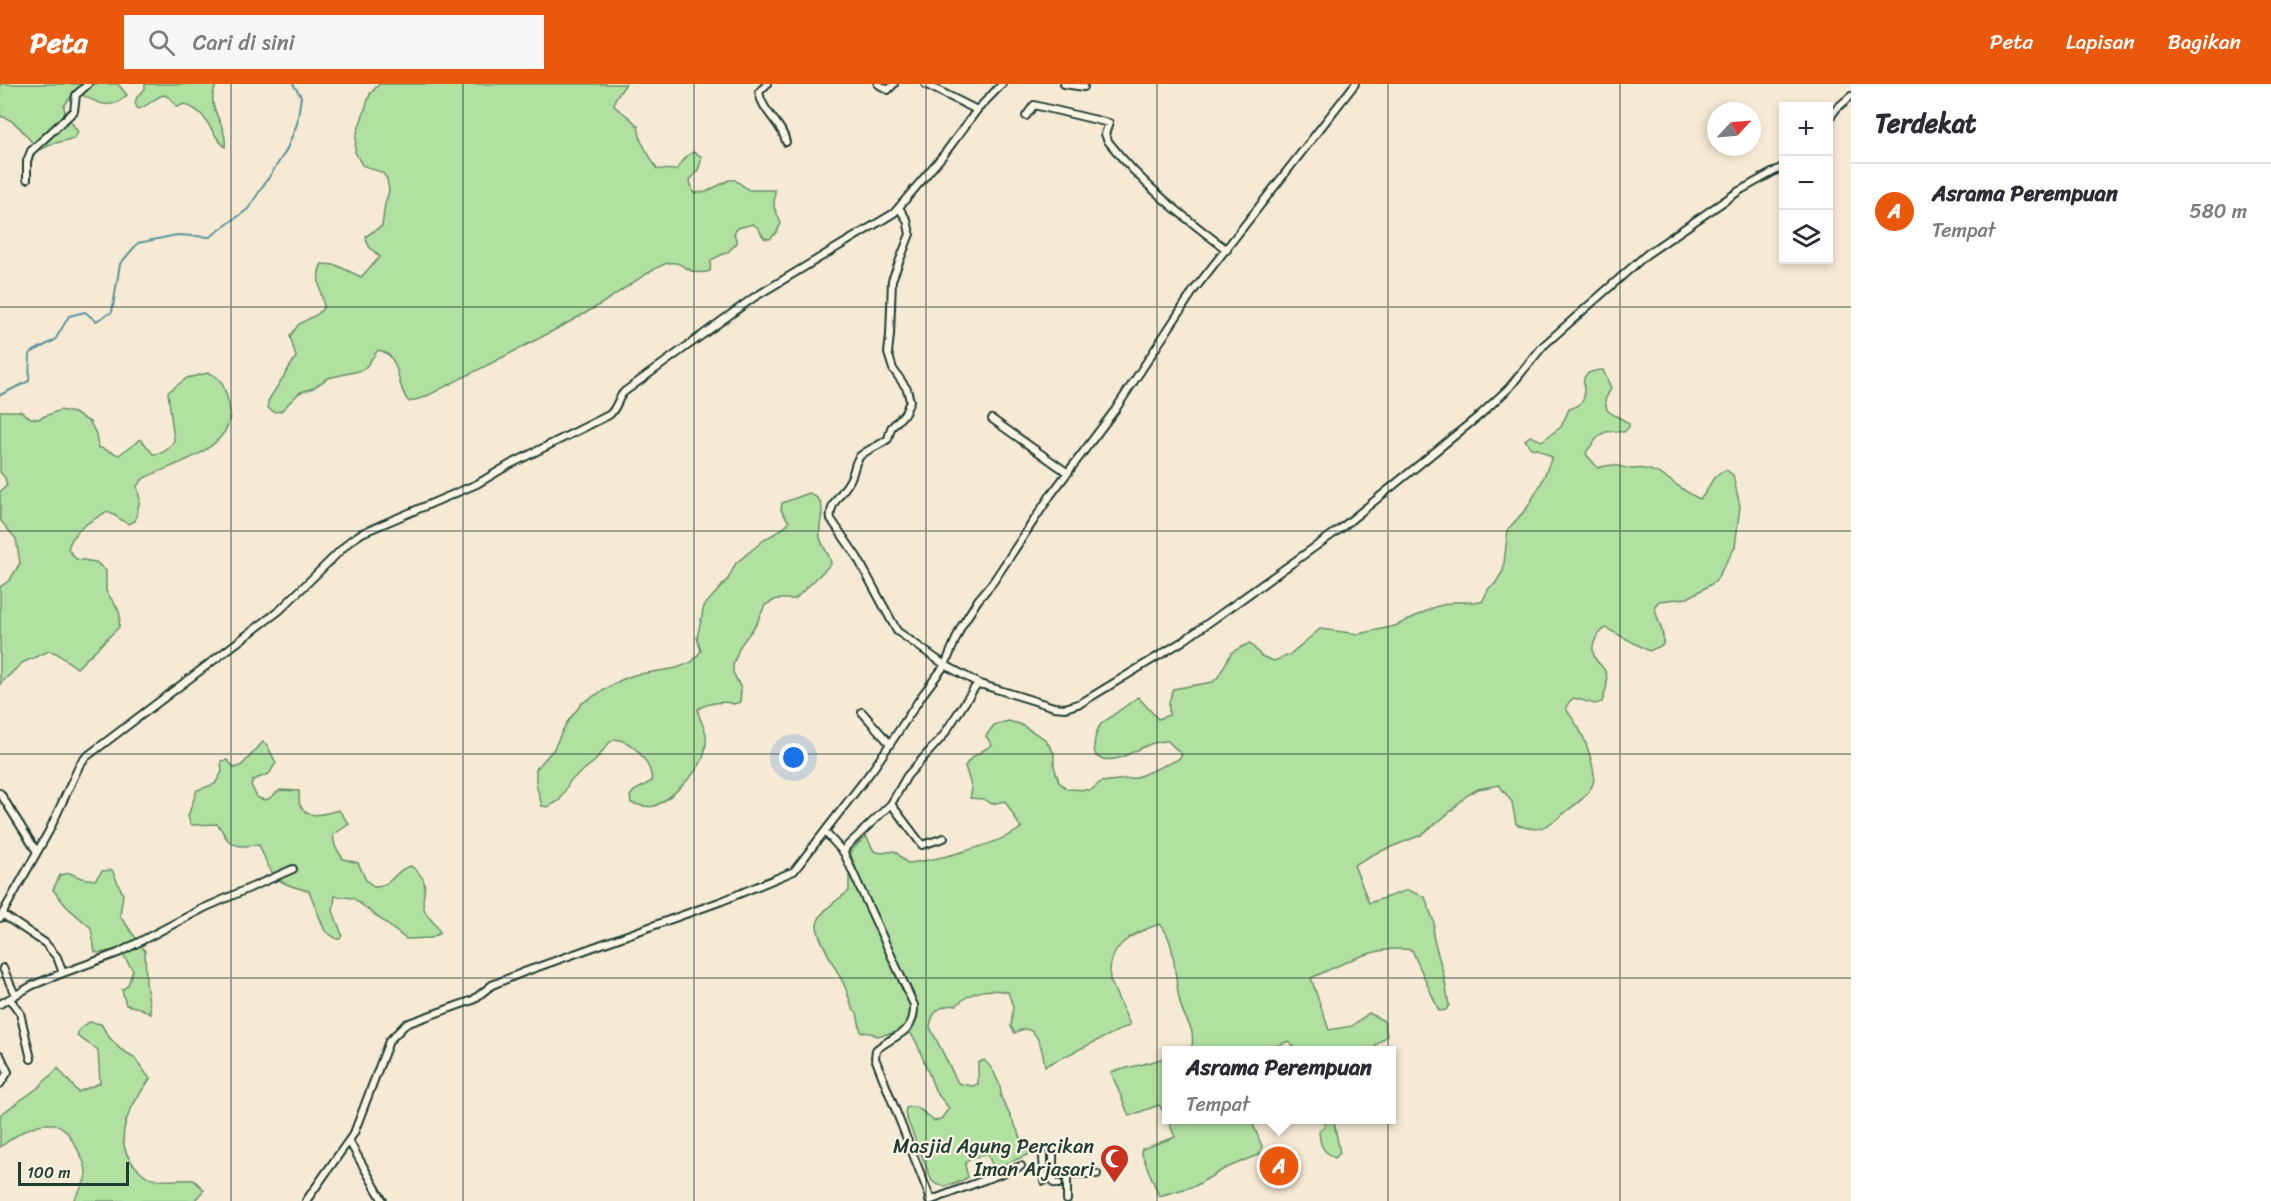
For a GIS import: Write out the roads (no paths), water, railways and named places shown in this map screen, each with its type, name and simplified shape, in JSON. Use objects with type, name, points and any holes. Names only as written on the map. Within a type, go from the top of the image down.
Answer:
[{"type":"street","points":[[27,179],[29,154],[74,111],[76,95],[88,84]]},
{"type":"street","points":[[767,84],[759,92],[760,100],[784,134],[786,142]]},
{"type":"street","points":[[878,84],[889,90],[894,84]]},
{"type":"street","points":[[926,84],[978,110]]},
{"type":"street","points":[[63,973],[57,957],[45,943],[1,916],[50,831],[80,764],[86,757],[280,610],[350,541],[362,533],[477,484],[509,465],[609,415],[614,411],[619,396],[710,328],[753,298],[853,239],[899,208],[978,110],[1002,84]]},
{"type":"street","points":[[1064,84],[1084,87]]},
{"type":"street","points":[[306,1201],[349,1141],[388,1041],[405,1024],[473,1000],[492,985],[524,972],[722,901],[794,871],[890,744],[945,665],[961,627],[978,600],[993,582],[1050,496],[1115,410],[1194,290],[1355,84]]},
{"type":"street","points":[[1833,114],[1851,96]]},
{"type":"street","points":[[1026,116],[1034,105],[1040,105],[1109,123],[1105,134],[1108,141],[1136,174],[1164,200],[1227,250]]},
{"type":"street","points":[[899,208],[907,220],[910,234],[892,280],[888,353],[893,369],[907,389],[910,401],[907,410],[891,428],[888,439],[865,452],[857,460],[851,478],[835,502],[831,514],[833,523],[857,557],[897,631],[945,665],[980,684],[1054,706],[1072,706],[1183,641],[1341,529],[1480,415],[1509,388],[1543,346],[1647,254],[1739,191],[1779,169]]},
{"type":"street","points":[[992,419],[1068,474]]},
{"type":"street","points":[[844,853],[846,847],[891,804],[907,776],[943,736],[975,687],[980,684]]},
{"type":"street","points":[[862,712],[890,744]]},
{"type":"street","points":[[0,793],[37,852]]},
{"type":"street","points":[[891,804],[922,845],[944,838]]},
{"type":"street","points":[[825,832],[844,853],[914,1005],[909,1028],[876,1050],[875,1058],[929,1200],[1021,1166]]},
{"type":"street","points":[[0,1004],[63,973],[129,948],[196,912],[292,869]]},
{"type":"street","points":[[3,968],[12,997],[20,1013],[32,1059]]},
{"type":"street","points":[[0,1055],[9,1072],[0,1084]]},
{"type":"street","points":[[349,1141],[383,1201]]},
{"type":"street","points":[[1044,1181],[1049,1165],[1054,1183],[1063,1184]]},
{"type":"street","points":[[1067,1200],[1063,1184],[1068,1174],[1097,1174]]},
{"type":"waterway","points":[[0,395],[29,381],[30,353],[55,340],[69,316],[85,312],[96,321],[112,312],[120,264],[138,243],[177,235],[210,237],[248,209],[286,151],[297,124],[301,96],[293,84]]},
{"type":"place","name":"Asrama Perempuan","points":[[1279,1166]]},
{"type":"place","name":"Masjid Agung Percikan Iman Arjasari","points":[[1115,1184]]}]
